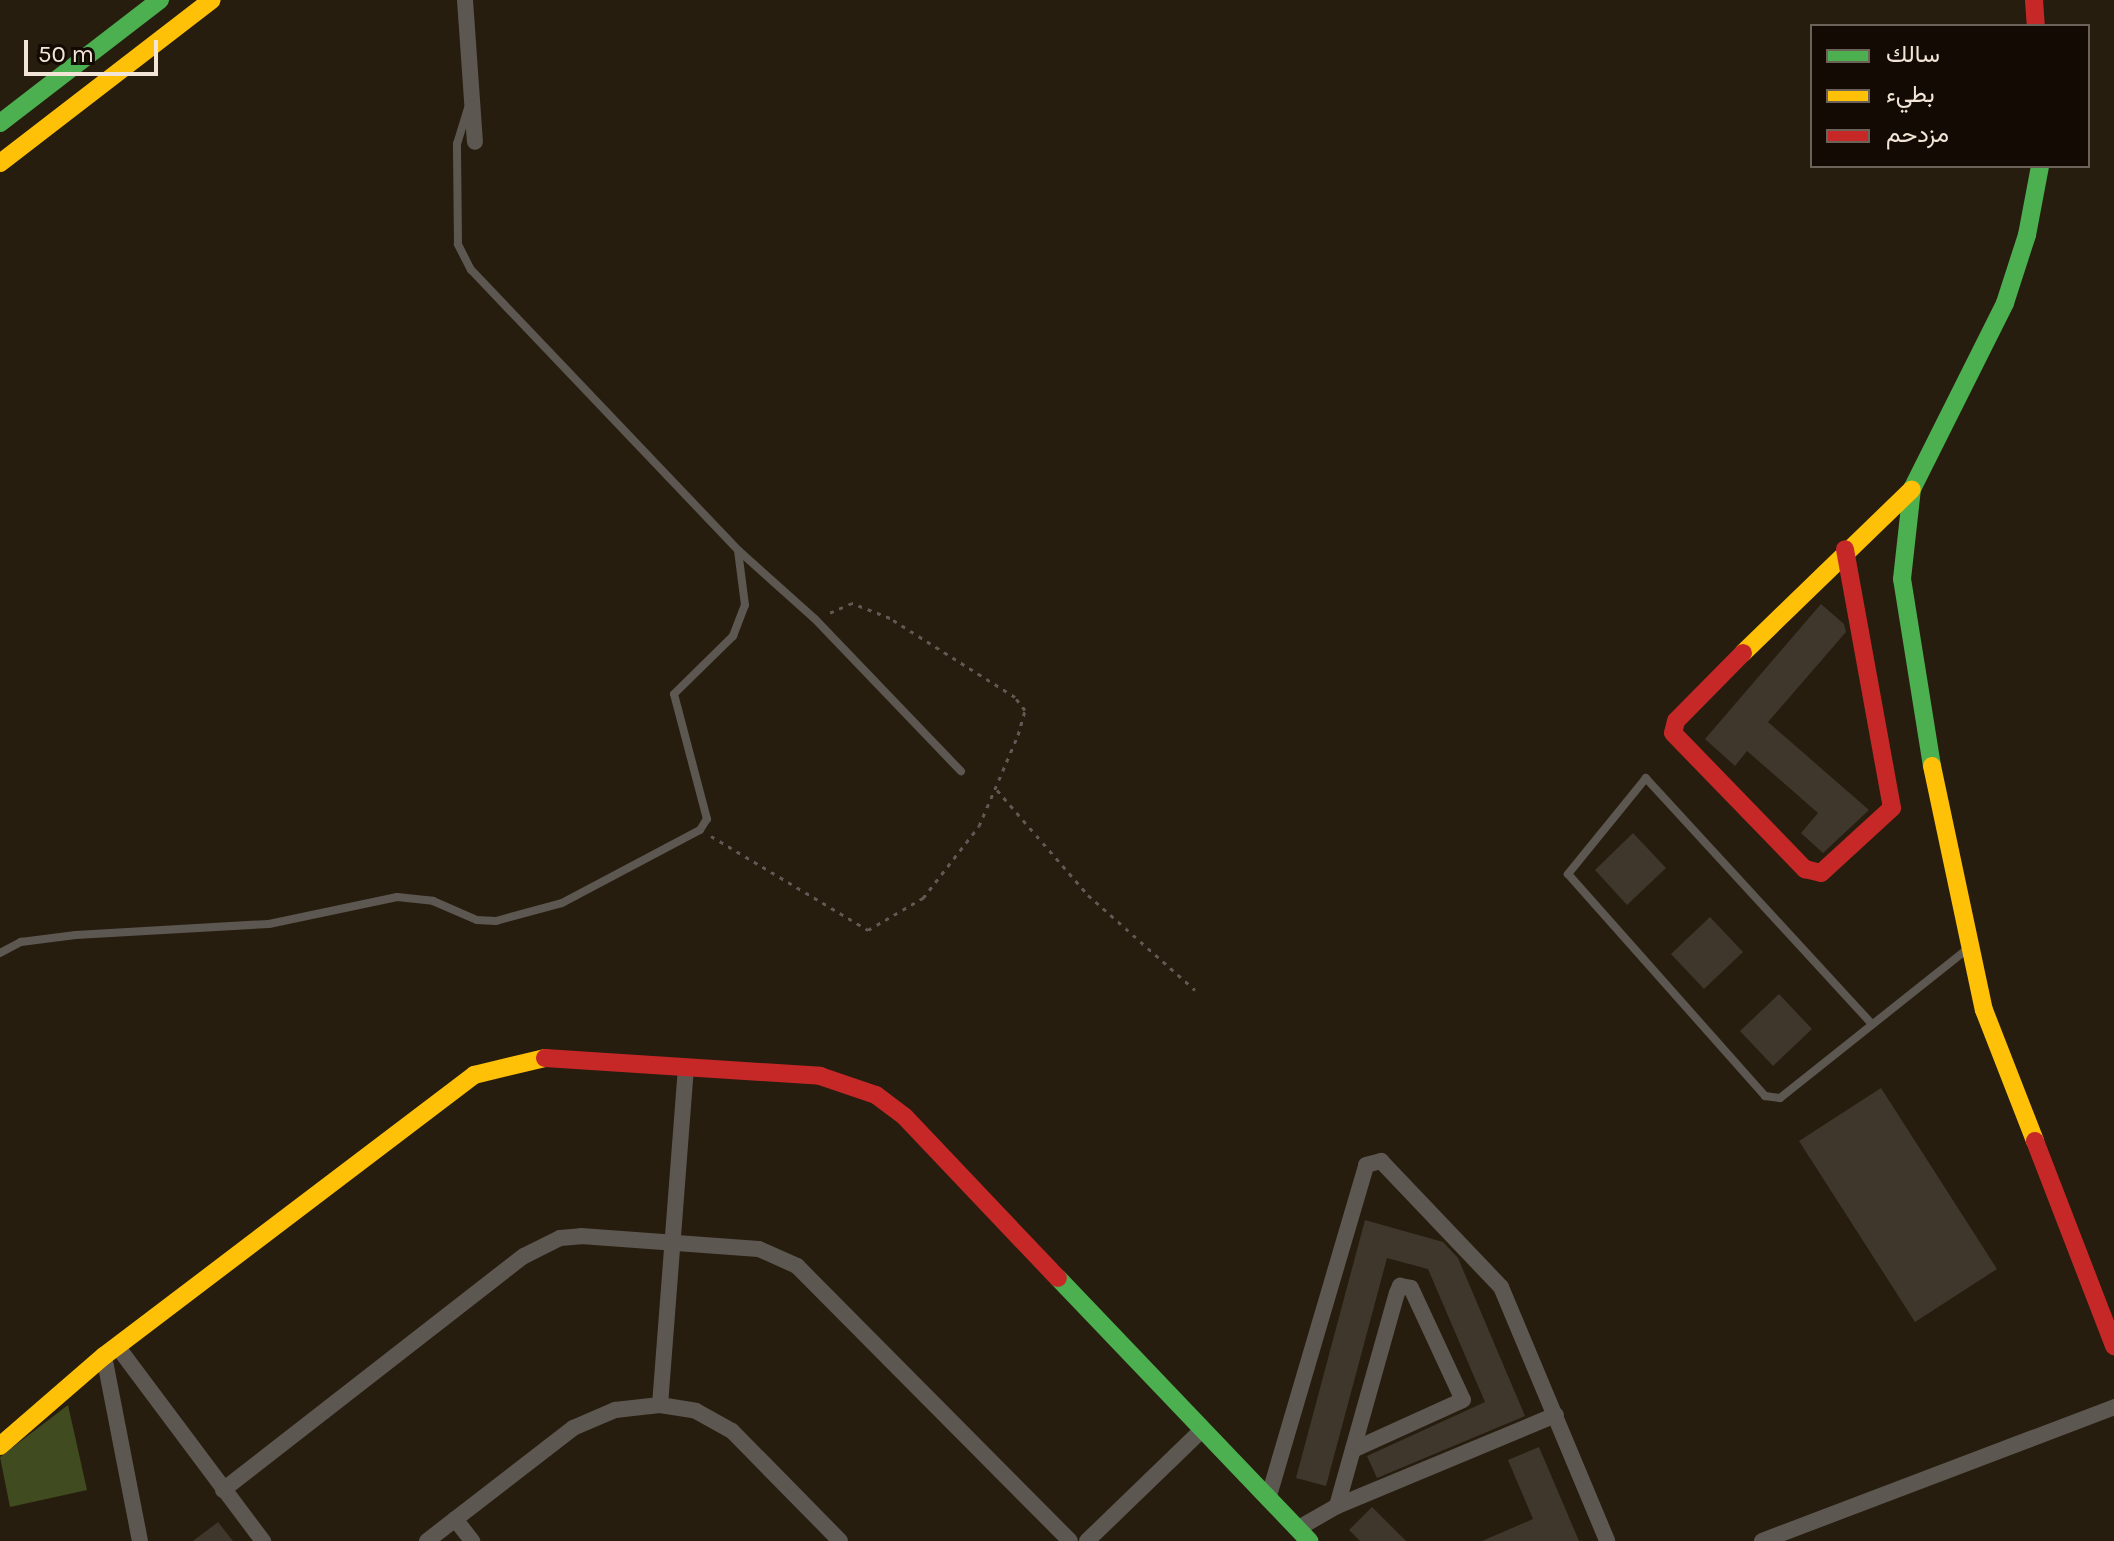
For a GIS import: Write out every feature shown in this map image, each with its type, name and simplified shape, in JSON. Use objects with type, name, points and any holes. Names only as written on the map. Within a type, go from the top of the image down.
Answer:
[{"type":"street","points":[[0,123],[160,0]]},
{"type":"street","points":[[0,163],[212,0]]},
{"type":"street","points":[[465,0],[475,142]]},
{"type":"street","points":[[2034,0],[2036,24]]},
{"type":"street","points":[[2040,168],[2027,235],[2005,303],[1912,489],[1902,579],[1907,632],[1984,1010],[2114,1346]]},
{"type":"street","points":[[1845,549],[1892,808],[1821,873],[1805,869],[1673,733],[1676,721],[1845,549],[1912,489]]},
{"type":"street","points":[[0,1446],[110,1351],[474,1075],[537,1057],[820,1076],[876,1095],[905,1117],[1303,1535],[1337,1506],[1556,1415]]},
{"type":"street","points":[[660,1405],[669,1242],[686,1069]]},
{"type":"street","points":[[1268,1499],[1371,1160],[1381,1161],[1501,1287],[1607,1541]]},
{"type":"street","points":[[223,1490],[539,1246],[581,1236],[759,1249],[797,1266],[1070,1541]]},
{"type":"street","points":[[1337,1506],[1397,1293],[1400,1286],[1411,1288],[1463,1400],[1353,1450]]},
{"type":"street","points":[[110,1351],[263,1541]]},
{"type":"street","points":[[110,1351],[140,1541]]},
{"type":"street","points":[[427,1541],[593,1417],[660,1405],[696,1411],[732,1431],[840,1541]]},
{"type":"street","points":[[1762,1541],[2114,1407]]},
{"type":"street","points":[[1087,1541],[1202,1430]]},
{"type":"street","points":[[455,1519],[472,1541]]},
{"type":"lane","points":[[472,96],[457,144],[458,244],[471,270],[738,550],[815,619],[961,771]]},
{"type":"lane","points":[[0,953],[21,942],[76,935],[269,924],[397,897],[433,901],[477,920],[496,921],[562,903],[700,830],[707,819],[674,694],[733,636],[745,605],[738,550]]},
{"type":"lane","points":[[1871,1023],[1646,778],[1568,874],[1765,1096],[1780,1098],[1970,947]]},
{"type":"path","points":[[700,830],[868,930],[923,898],[979,826],[997,790],[1025,710],[1015,697],[890,618],[852,603],[815,619]]},
{"type":"path","points":[[997,790],[1088,895],[1195,990]]},
{"type":"green space","points":[[68,1405],[87,1490],[10,1507],[0,1457]]},
{"type":"building","points":[[1821,604],[1844,624],[1846,632],[1768,722],[1869,810],[1823,853],[1801,833],[1818,813],[1747,751],[1735,766],[1705,739]]},
{"type":"building","points":[[1633,833],[1666,868],[1627,905],[1595,870]]},
{"type":"building","points":[[1710,917],[1743,952],[1704,989],[1671,954]]},
{"type":"building","points":[[1779,994],[1812,1029],[1773,1066],[1740,1031]]},
{"type":"building","points":[[1881,1088],[1997,1269],[1915,1322],[1799,1141]]},
{"type":"building","points":[[1365,1220],[1443,1242],[1458,1258],[1525,1416],[1377,1478],[1367,1456],[1485,1402],[1428,1269],[1387,1258],[1326,1486],[1296,1478]]},
{"type":"building","points":[[1539,1447],[1579,1541],[1482,1541],[1533,1519],[1508,1460]]},
{"type":"building","points":[[1372,1507],[1406,1541],[1360,1541],[1349,1530]]},
{"type":"building","points":[[218,1522],[233,1541],[193,1541]]},
{"type":"traffic: fast","points":[[0,123],[160,0]]},
{"type":"traffic: fast","points":[[1932,766],[1902,579],[1912,489],[2005,303],[2027,235],[2040,168]]},
{"type":"traffic: fast","points":[[1058,1278],[1309,1541]]},
{"type":"traffic: slow","points":[[0,163],[212,0]]},
{"type":"traffic: slow","points":[[1743,653],[1912,489]]},
{"type":"traffic: slow","points":[[1932,766],[1984,1010],[2035,1141]]},
{"type":"traffic: slow","points":[[0,1446],[104,1356],[474,1075],[545,1058]]},
{"type":"traffic: jam","points":[[2034,0],[2036,24]]},
{"type":"traffic: jam","points":[[1743,653],[1676,721],[1673,733],[1805,869],[1821,873],[1892,808],[1845,549]]},
{"type":"traffic: jam","points":[[545,1058],[820,1076],[876,1095],[905,1117],[1058,1278]]},
{"type":"traffic: jam","points":[[2035,1141],[2114,1346]]}]
